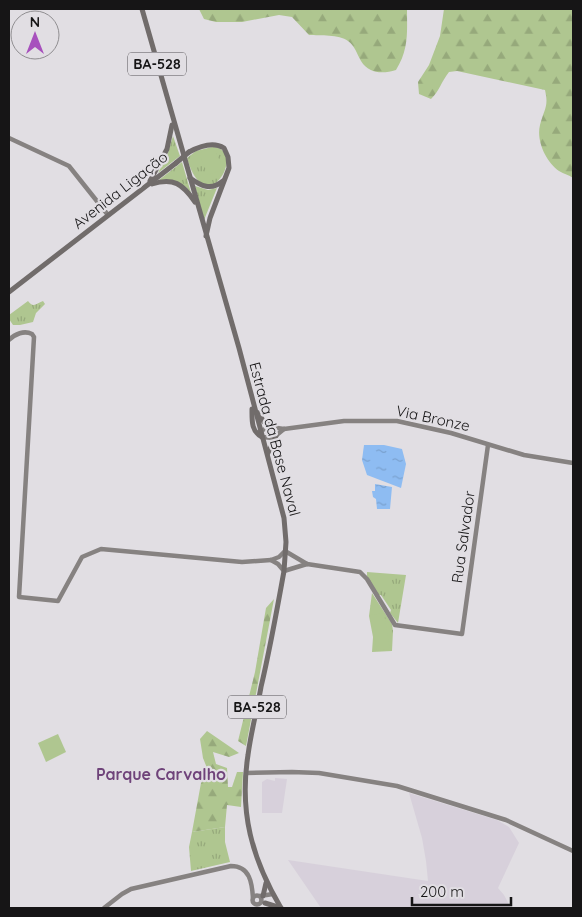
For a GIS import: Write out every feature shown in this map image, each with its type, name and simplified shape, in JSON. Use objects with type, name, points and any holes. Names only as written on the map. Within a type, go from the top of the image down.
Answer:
[{"type":"main road","name":"BA-528","points":[[142,9],[172,118],[174,135]]},
{"type":"main road","name":"Estrada da Base Naval","points":[[174,135],[190,178],[239,348],[284,518],[284,571],[246,773],[247,813],[253,844],[266,882],[281,908]]},
{"type":"main road","points":[[147,186],[174,135]]},
{"type":"main road","points":[[9,138],[69,166],[108,215]]},
{"type":"main road","name":"Avenida Ligação","points":[[9,292],[189,152],[206,145],[216,144],[224,148],[230,164],[210,218],[206,237]]},
{"type":"main road","points":[[190,178],[207,187],[216,186],[224,181]]},
{"type":"main road","points":[[147,186],[161,182],[177,183],[186,189],[198,208]]},
{"type":"main road","points":[[9,340],[17,334],[30,332],[33,335],[34,341],[19,597],[58,601],[82,557],[104,549],[237,562],[271,560],[279,557],[285,551],[307,564]]},
{"type":"main road","points":[[252,399],[262,419],[274,427]]},
{"type":"main road","points":[[252,399],[255,433],[269,439],[276,436]]},
{"type":"main road","name":"Via Bronze","points":[[274,427],[284,430],[344,421],[397,421],[451,433],[524,455],[573,463]]},
{"type":"main road","points":[[260,431],[268,427],[274,427]]},
{"type":"main road","name":"Via Bronze","points":[[276,436],[284,430]]},
{"type":"main road","points":[[268,456],[269,447],[276,436]]},
{"type":"main road","name":"Rua Salvador","points":[[307,564],[357,571],[363,574],[395,625],[462,634],[488,444]]},
{"type":"main road","points":[[291,554],[296,562],[291,570]]},
{"type":"main road","points":[[271,560],[284,571],[307,564]]},
{"type":"main road","points":[[246,773],[313,773],[397,786],[506,820],[573,851]]},
{"type":"main road","points":[[246,791],[250,804]]},
{"type":"main road","points":[[104,908],[131,889],[231,866],[240,866],[246,871],[252,890],[257,897]]},
{"type":"main road","points":[[266,882],[265,891],[257,897],[254,903],[271,901],[274,895]]},
{"type":"main road","points":[[257,897],[274,895]]},
{"type":"main road","points":[[252,908],[257,897]]},
{"type":"main road","points":[[252,908],[262,903],[281,908]]},
{"type":"shaded area","points":[[275,778],[287,779],[282,813],[262,813],[262,782],[267,779],[275,781]]},
{"type":"shaded area","points":[[409,793],[497,820],[509,827],[519,843],[498,888],[511,908],[321,908],[288,860],[428,881],[422,838]]},
{"type":"green space","points":[[199,9],[407,9],[405,48],[396,70],[377,72],[364,65],[348,41],[335,36],[309,35],[292,17],[279,15],[242,22],[216,22],[204,19]]},
{"type":"green space","points":[[444,9],[573,9],[573,178],[554,167],[543,151],[539,131],[546,104],[545,90],[457,71],[449,72],[431,99],[419,94],[418,82],[429,65],[440,36]]},
{"type":"green space","points":[[173,136],[180,156],[158,173],[167,156]]},
{"type":"green space","points":[[212,147],[222,151],[226,159],[225,169],[220,178],[213,184],[204,185],[195,177],[187,158],[196,151]]},
{"type":"green space","points":[[214,147],[223,169],[208,175],[199,153]]},
{"type":"green space","points":[[182,162],[191,193],[186,187],[159,180]]},
{"type":"green space","points":[[195,186],[208,190],[217,188],[204,220]]},
{"type":"green space","points":[[28,301],[33,305],[43,301],[45,304],[36,313],[33,322],[13,325],[9,315]]},
{"type":"green space","points":[[367,572],[406,575],[398,623],[390,613],[391,610],[381,595],[378,595],[367,576]]},
{"type":"green space","points":[[372,593],[392,624],[392,651],[372,652],[373,637],[369,616]]},
{"type":"green space","points":[[274,599],[246,746],[238,741],[255,672],[266,608]]},
{"type":"green space","points":[[384,613],[390,649],[377,651],[370,615]]},
{"type":"green space","points":[[207,731],[239,753],[229,757],[213,752],[216,764],[227,768],[228,787],[232,787],[237,772],[243,772],[241,807],[227,805],[225,827],[192,832],[201,783],[209,773],[203,758],[200,739]]},
{"type":"green space","points":[[58,734],[66,752],[46,762],[38,743]]},
{"type":"green space","points":[[225,827],[225,842],[230,862],[191,871],[189,847],[192,832]]},
{"type":"water","points":[[364,445],[384,445],[402,449],[406,464],[401,488],[367,475],[362,460]]},
{"type":"water","points":[[375,484],[392,487],[390,509],[377,509],[376,499],[373,497],[372,491],[375,491]]},
{"type":"district","name":"Parque Carvalho","points":[[161,774]]}]
